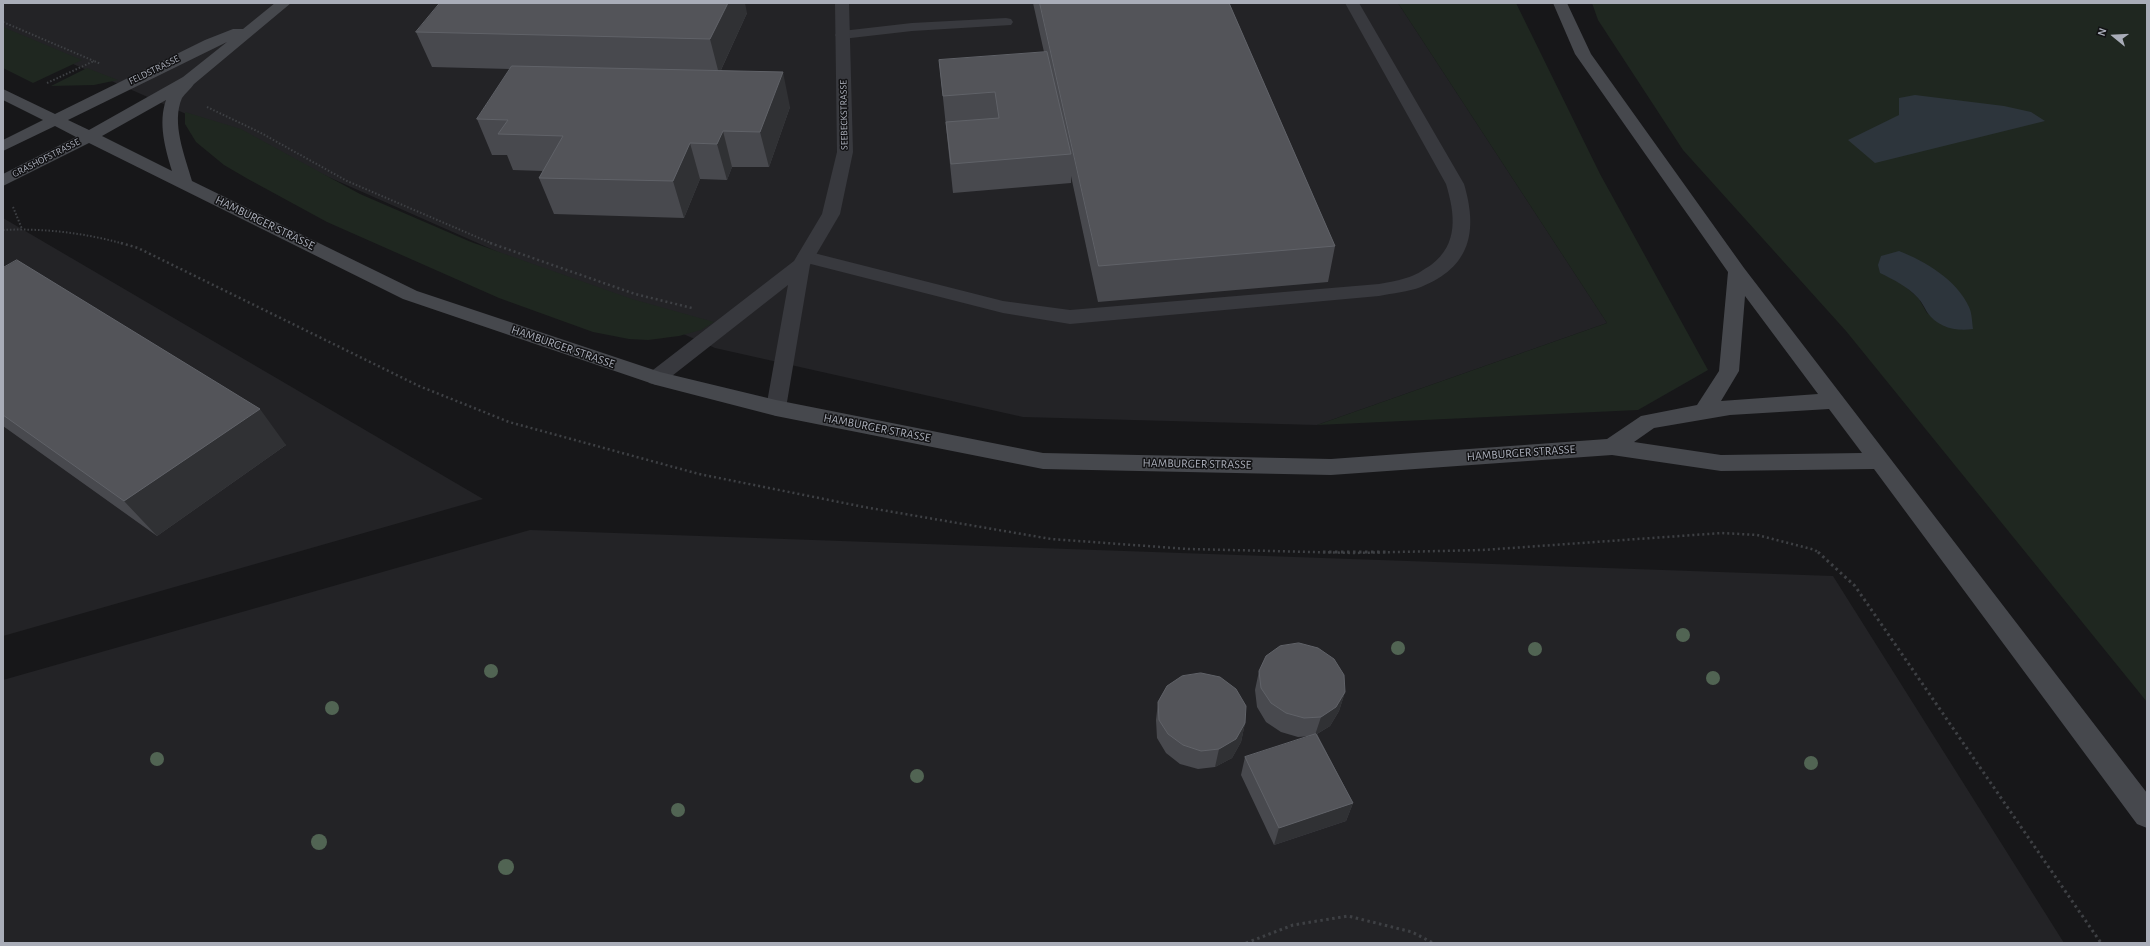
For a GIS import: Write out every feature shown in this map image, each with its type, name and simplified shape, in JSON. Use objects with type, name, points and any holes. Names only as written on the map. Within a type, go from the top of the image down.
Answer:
[{"type":"main road","name":"FELDSTRASSE","points":[[90,136],[189,80],[284,3]]},
{"type":"main road","points":[[1560,3],[1583,54],[1635,130],[1737,272],[2147,815]]},
{"type":"main road","name":"FELDSTRASSE","points":[[55,119],[210,43],[256,25]]},
{"type":"main road","points":[[184,182],[172,134],[170,117],[173,101],[189,80]]},
{"type":"main road","name":"HAMBURGER STRASSE","points":[[3,94],[184,182],[410,295],[656,378],[776,408],[1043,461],[1331,467],[1612,447],[1721,463],[1880,461]]},
{"type":"main road","points":[[3,146],[55,119]]},
{"type":"main road","name":"GRASHOFSTRASSE","points":[[3,181],[90,136]]},
{"type":"main road","points":[[1704,411],[1729,371],[1737,272]]},
{"type":"main road","points":[[1612,447],[1648,421],[1730,407],[1835,401]]},
{"type":"street","name":"SEEBECKSTRASSE","points":[[776,408],[803,261],[831,214],[845,152],[842,3]]},
{"type":"street","points":[[803,261],[1003,307],[1070,316],[1379,290],[1414,282],[1437,268],[1455,252],[1463,231],[1462,205],[1455,184],[1352,3]]},
{"type":"street","points":[[842,35],[912,27],[1006,22]]},
{"type":"street","name":"SEEBECKSTRASSE","points":[[656,378],[803,261]]},
{"type":"path","points":[[3,22],[94,61]]},
{"type":"path","points":[[203,105],[261,133],[347,181],[485,241],[635,294],[696,309]]},
{"type":"path","points":[[3,230],[22,229],[97,236],[138,248],[419,386],[509,422],[699,474],[872,509],[1051,539],[1188,548],[1354,554],[1483,550],[1722,533],[1757,535],[1815,550],[1855,586],[2101,943]]},
{"type":"path","points":[[1246,943],[1294,925],[1348,916],[1412,932],[1432,943]]},
{"type":"shaded area","points":[[3,3],[1398,3],[1607,323],[1317,425],[1023,417],[715,348],[3,33]]},
{"type":"shaded area","points":[[1398,3],[1516,3],[1600,174],[1708,370],[1638,410],[1317,425],[1607,323]]},
{"type":"shaded area","points":[[1592,3],[2147,3],[2147,702],[1846,331],[1683,150],[1598,20]],"holes":[[[1903,284],[1963,330],[1927,313],[1919,299]]]},
{"type":"shaded area","points":[[3,27],[82,60],[33,83],[3,68]]},
{"type":"shaded area","points":[[87,68],[118,80],[94,85],[51,86]]},
{"type":"shaded area","points":[[1915,95],[2004,106],[2031,112],[2045,121],[1875,163],[1848,140],[1899,115],[1899,98]]},
{"type":"shaded area","points":[[185,112],[241,129],[360,194],[471,242],[632,299],[714,322],[701,330],[679,336],[648,340],[629,339],[593,332],[499,298],[327,222],[224,165],[196,142],[185,124]]},
{"type":"shaded area","points":[[3,218],[483,499],[3,636]]},
{"type":"shaded area","points":[[1899,251],[1929,266],[1957,288],[1964,297],[1970,309],[1973,329],[1960,330],[1941,325],[1931,317],[1914,294],[1880,273],[1878,265],[1881,256]]},
{"type":"shaded area","points":[[530,530],[1833,576],[2064,943],[3,943],[3,680]]},
{"type":"building","points":[[440,3],[728,3],[710,39],[416,32]]},
{"type":"building","points":[[1040,3],[1229,3],[1335,246],[1099,266]]},
{"type":"building","points":[[1047,52],[1071,154],[951,164],[946,122],[999,118],[995,92],[943,96],[939,60]]},
{"type":"building","points":[[512,66],[783,72],[760,132],[723,131],[717,144],[690,143],[673,181],[539,178],[563,136],[498,134],[508,120],[477,119]]},
{"type":"building","points":[[17,260],[260,409],[124,501],[3,415],[3,268]]},
{"type":"building","points":[[1299,643],[1318,648],[1334,659],[1344,675],[1345,692],[1336,707],[1321,717],[1304,718],[1286,713],[1271,703],[1261,688],[1259,671],[1266,656],[1280,646]]},
{"type":"building","points":[[1201,673],[1220,677],[1236,689],[1246,706],[1245,723],[1236,739],[1219,749],[1201,751],[1183,745],[1168,734],[1159,720],[1158,702],[1167,686],[1182,676]]},
{"type":"building","points":[[1316,734],[1353,803],[1279,828],[1245,757]]}]
